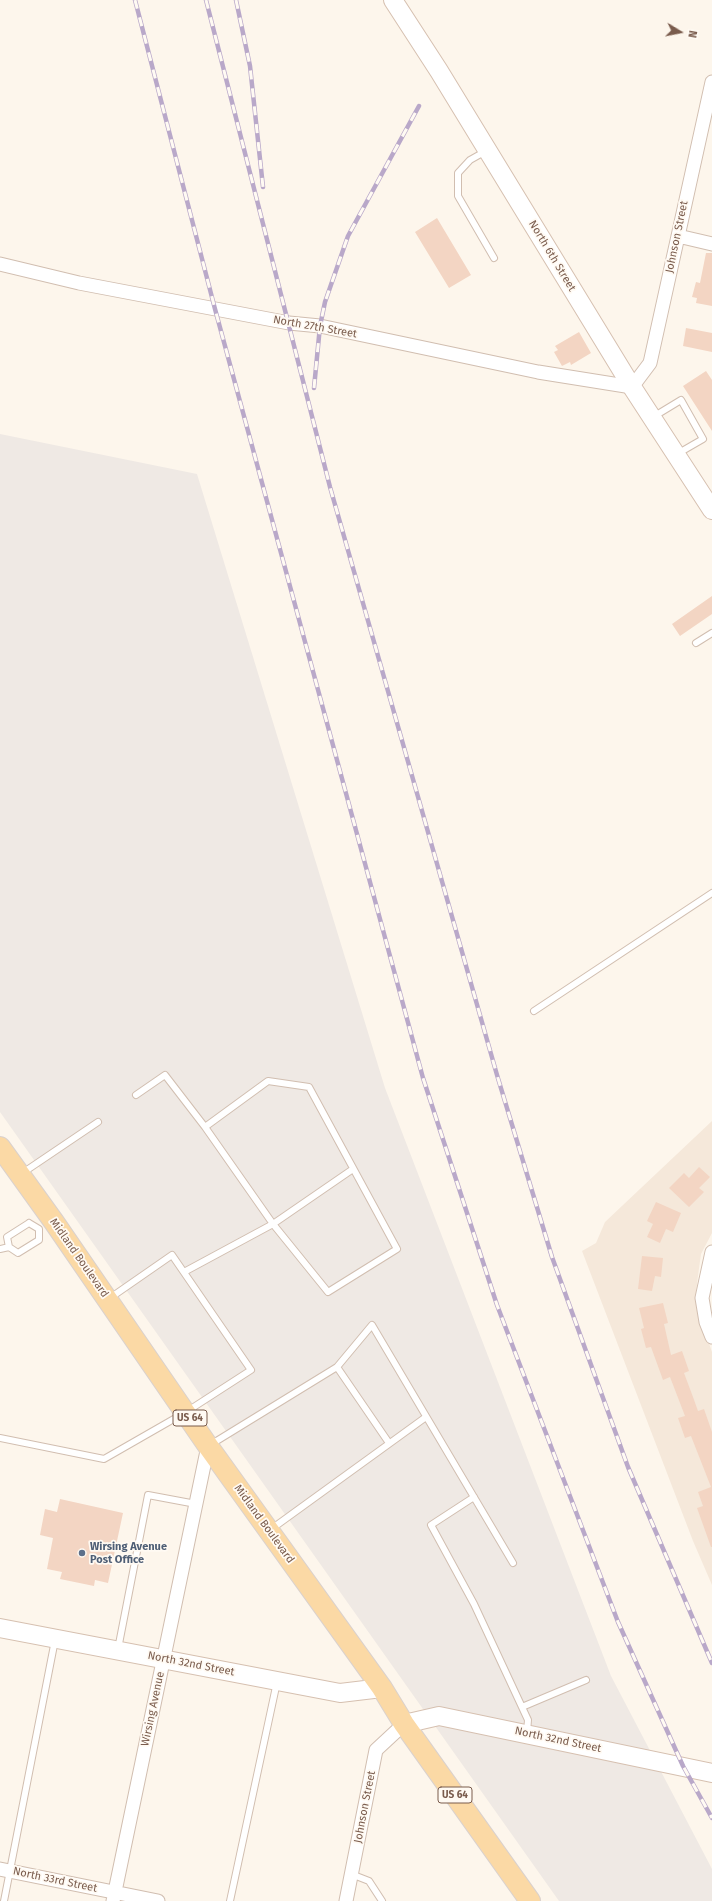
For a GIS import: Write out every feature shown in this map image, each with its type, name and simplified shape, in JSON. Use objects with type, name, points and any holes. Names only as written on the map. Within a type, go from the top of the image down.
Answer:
[{"type":"main road","name":"Midland Boulevard","points":[[0,1147],[20,1175],[46,1225],[108,1299],[208,1446],[382,1688],[404,1724],[530,1901]]},
{"type":"street","name":"North 6th Street","points":[[393,0],[439,71],[632,387],[712,510]]},
{"type":"street","name":"Johnson Street","points":[[632,387],[650,363],[712,82]]},
{"type":"street","points":[[678,236],[712,244]]},
{"type":"street","name":"North 27th Street","points":[[0,264],[87,284],[289,323],[320,326],[538,372],[632,387]]},
{"type":"street","points":[[712,1252],[702,1298],[706,1322],[712,1337]]},
{"type":"street","name":"Wirsing Avenue","points":[[114,1897],[208,1446]]},
{"type":"street","name":"North 32nd Street","points":[[0,1628],[340,1693],[382,1688]]},
{"type":"street","name":"North 32nd Street","points":[[404,1724],[439,1716],[712,1773]]},
{"type":"street","name":"Johnson Street","points":[[346,1901],[376,1750],[404,1724]]},
{"type":"street","name":"North 33rd Street","points":[[5,1870],[114,1897],[158,1901]]},
{"type":"lane","points":[[487,150],[470,160],[458,173],[458,196],[494,258]]},
{"type":"lane","points":[[652,418],[681,400],[703,439],[676,455]]},
{"type":"lane","points":[[696,642],[712,633]]},
{"type":"lane","points":[[534,1012],[712,894]]},
{"type":"lane","points":[[136,1095],[165,1075],[205,1127],[273,1224],[328,1292],[397,1250],[309,1087],[268,1081],[205,1127]]},
{"type":"lane","points":[[20,1175],[98,1122]]},
{"type":"lane","points":[[184,1272],[221,1254],[273,1224],[353,1169]]},
{"type":"lane","points":[[29,1223],[46,1225],[39,1240],[18,1253],[9,1247],[7,1236],[29,1223]]},
{"type":"lane","points":[[0,1251],[9,1247]]},
{"type":"lane","points":[[0,1438],[104,1459],[186,1412],[251,1370],[172,1255],[108,1299]]},
{"type":"lane","points":[[208,1446],[337,1367],[372,1325],[513,1563]]},
{"type":"lane","points":[[337,1367],[389,1443]]},
{"type":"lane","points":[[269,1531],[426,1417]]},
{"type":"lane","points":[[118,1650],[148,1495],[196,1504]]},
{"type":"lane","points":[[474,1497],[431,1525],[474,1604],[528,1720],[526,1733]]},
{"type":"lane","points":[[4,1901],[5,1870],[56,1638]]},
{"type":"lane","points":[[522,1708],[586,1680]]},
{"type":"lane","points":[[230,1901],[278,1681]]},
{"type":"lane","points":[[351,1874],[369,1881],[382,1901]]},
{"type":"shaded area","points":[[0,434],[197,474],[385,1088],[611,1676],[712,1869],[712,1901],[559,1901],[0,1112]]},
{"type":"shaded area","points":[[712,1121],[712,1233],[701,1254],[697,1283],[696,1307],[712,1352],[712,1585],[693,1541],[582,1251],[596,1243],[605,1222]]},
{"type":"building","points":[[437,218],[471,275],[449,288],[415,232]]},
{"type":"building","points":[[706,253],[712,253],[712,306],[696,303],[697,298],[692,297],[696,282],[700,283]]},
{"type":"building","points":[[686,328],[712,333],[712,352],[683,346]]},
{"type":"building","points":[[579,332],[591,353],[571,365],[570,362],[562,366],[554,352],[558,350],[555,346]]},
{"type":"building","points":[[706,371],[712,380],[712,431],[683,386]]},
{"type":"building","points":[[712,596],[712,614],[680,636],[672,624]]},
{"type":"building","points":[[699,1167],[710,1177],[699,1188],[704,1192],[689,1207],[669,1188],[684,1173],[689,1178]]},
{"type":"building","points":[[656,1202],[681,1213],[673,1232],[666,1229],[660,1243],[647,1237],[653,1224],[647,1221]]},
{"type":"building","points":[[642,1256],[663,1258],[661,1277],[655,1276],[652,1291],[638,1289]]},
{"type":"building","points":[[663,1303],[668,1323],[664,1324],[671,1355],[682,1351],[689,1371],[684,1373],[698,1411],[704,1409],[712,1432],[712,1547],[697,1508],[703,1506],[698,1492],[711,1487],[691,1436],[685,1438],[678,1418],[685,1416],[670,1377],[663,1380],[651,1347],[646,1348],[641,1329],[644,1328],[639,1308]]},
{"type":"building","name":"Wirsing Avenue Post Office","points":[[60,1499],[123,1513],[108,1583],[95,1580],[94,1586],[60,1579],[62,1572],[47,1569],[53,1538],[40,1535],[45,1509],[57,1512]]},
{"type":"railway","points":[[135,0],[215,309],[423,1078],[497,1305],[618,1622],[683,1766],[712,1818]]},
{"type":"railway","points":[[206,0],[330,487],[497,1075],[552,1257],[628,1467],[712,1663]]},
{"type":"railway","points":[[236,0],[250,66],[263,187]]},
{"type":"railway","points":[[314,388],[320,326],[325,302],[348,236],[419,106]]},
{"type":"place","name":"Wirsing Avenue Post Office","points":[[82,1553]]}]
